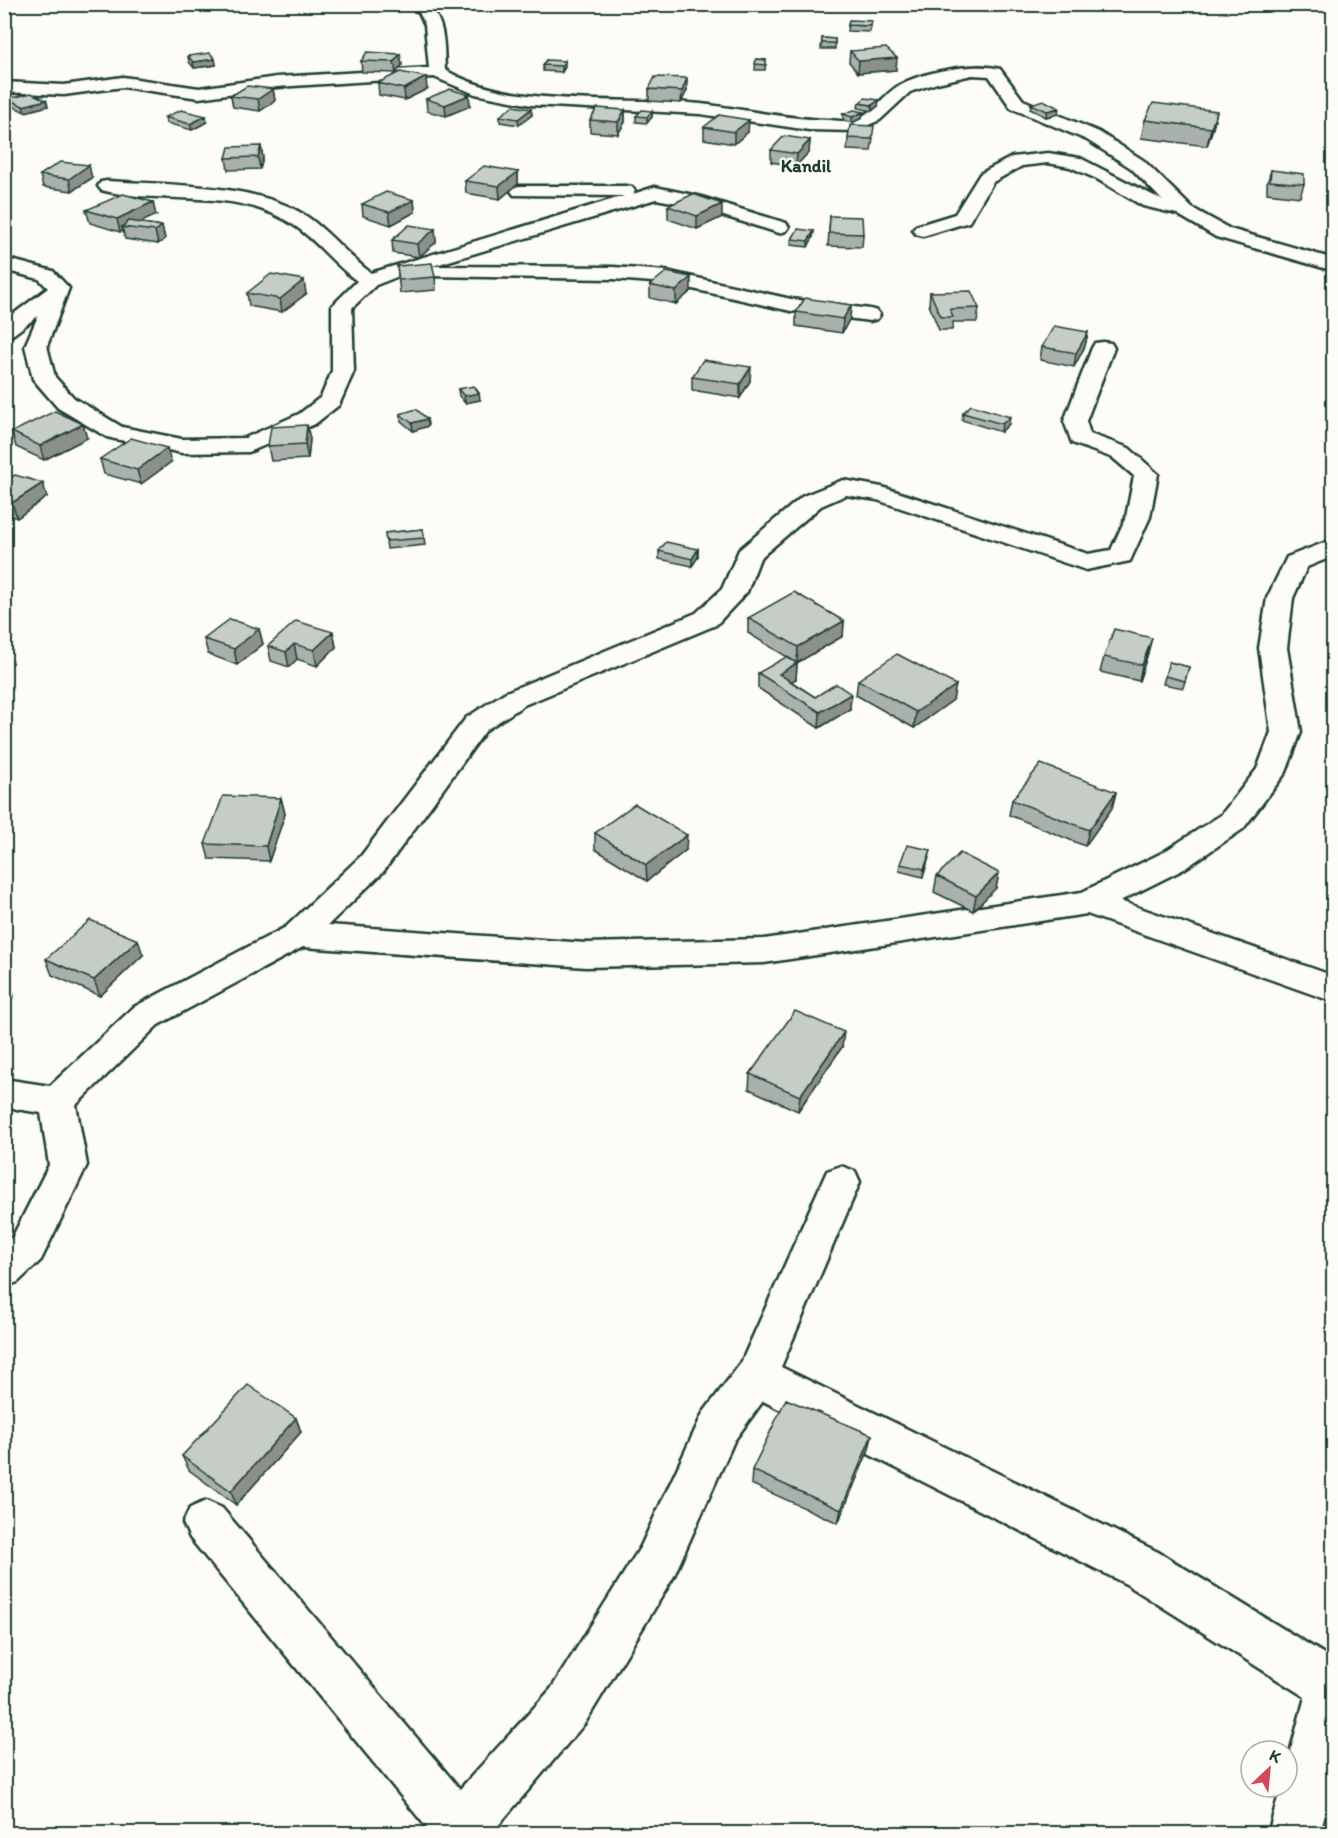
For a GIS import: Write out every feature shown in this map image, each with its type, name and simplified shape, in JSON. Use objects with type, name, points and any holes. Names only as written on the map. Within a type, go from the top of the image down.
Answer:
[{"type":"street","points":[[416,4],[432,22],[437,72]]},
{"type":"street","points":[[4,87],[64,90],[123,82],[199,93],[277,82],[437,72],[448,79],[481,91],[531,100],[700,109],[809,125],[854,126],[874,116],[904,89],[932,78],[972,70],[994,72],[1017,104],[1093,136],[1137,164],[1185,212]]},
{"type":"street","points":[[923,230],[962,218],[986,178],[1018,161],[1048,158],[1074,162],[1103,175],[1150,202],[1185,212],[1223,233],[1334,266]]},
{"type":"street","points":[[108,186],[230,196],[267,204],[302,222],[345,263],[369,281]]},
{"type":"street","points":[[520,191],[601,189],[655,193],[691,200],[779,227]]},
{"type":"street","points":[[59,288],[36,346],[44,379],[66,403],[115,432],[182,446],[249,445],[307,419],[331,400],[343,371],[342,306],[369,281],[392,272],[655,193]]},
{"type":"street","points":[[4,264],[46,275],[59,288]]},
{"type":"street","points":[[392,272],[613,273],[666,278],[791,304],[870,315]]},
{"type":"street","points":[[4,332],[59,288]]},
{"type":"street","points":[[57,1101],[146,1016],[298,935],[372,864],[476,724],[514,699],[706,619],[734,592],[748,555],[812,501],[843,487],[882,494],[1086,562],[1121,556],[1138,517],[1146,474],[1121,453],[1080,438],[1075,420],[1103,348]]},
{"type":"street","points":[[298,935],[586,955],[764,951],[1089,902],[1173,861],[1232,822],[1271,772],[1286,732],[1273,648],[1280,598],[1296,562],[1334,547]]},
{"type":"street","points":[[1089,902],[1334,989]]},
{"type":"street","points":[[4,1093],[57,1101]]},
{"type":"street","points":[[4,1270],[27,1248],[68,1165],[57,1101]]},
{"type":"street","points":[[206,1523],[462,1831],[568,1706],[657,1562],[718,1427],[756,1376],[841,1182]]},
{"type":"street","points":[[756,1376],[1143,1568],[1332,1683],[1294,1833]]},
{"type":"building","points":[[849,20],[872,21],[871,26],[848,25]]},
{"type":"building","points":[[822,38],[835,39],[835,43],[822,43]]},
{"type":"building","points":[[886,48],[897,58],[859,61],[850,51]]},
{"type":"building","points":[[367,52],[400,54],[394,62],[361,61]]},
{"type":"building","points":[[210,53],[215,59],[193,62],[188,56]]},
{"type":"building","points":[[756,59],[766,60],[766,65],[755,64]]},
{"type":"building","points":[[546,60],[565,61],[562,66],[543,65]]},
{"type":"building","points":[[400,72],[426,77],[404,89],[378,83]]},
{"type":"building","points":[[655,77],[687,78],[682,91],[649,89]]},
{"type":"building","points":[[247,86],[273,89],[258,99],[231,96]]},
{"type":"building","points":[[450,89],[469,95],[445,105],[426,99]]},
{"type":"building","points":[[31,93],[46,100],[23,106],[8,99]]},
{"type":"building","points":[[865,98],[879,100],[872,105],[859,103]]},
{"type":"building","points":[[1043,100],[1059,108],[1047,111],[1031,104]]},
{"type":"building","points":[[1153,103],[1217,111],[1211,128],[1145,120]]},
{"type":"building","points":[[513,106],[531,109],[518,119],[500,116]]},
{"type":"building","points":[[597,108],[625,110],[618,122],[590,120]]},
{"type":"building","points":[[181,110],[206,116],[190,124],[165,117]]},
{"type":"building","points":[[642,110],[652,111],[647,117],[636,116]]},
{"type":"building","points":[[854,110],[863,112],[852,117],[843,114]]},
{"type":"building","points":[[719,115],[749,120],[734,132],[704,127]]},
{"type":"building","points":[[850,125],[874,126],[872,139],[848,138]]},
{"type":"building","points":[[784,136],[810,140],[797,154],[771,150]]},
{"type":"building","points":[[261,146],[258,157],[226,158],[229,147]]},
{"type":"building","points":[[60,162],[89,165],[69,179],[40,175]]},
{"type":"building","points":[[484,166],[518,172],[499,186],[465,181]]},
{"type":"building","points":[[1271,170],[1304,174],[1304,184],[1270,181]]},
{"type":"building","points":[[386,192],[414,200],[389,212],[362,204]]},
{"type":"building","points":[[123,194],[153,202],[117,219],[86,210]]},
{"type":"building","points":[[693,194],[722,204],[697,216],[668,206]]},
{"type":"building","points":[[830,216],[862,217],[863,234],[829,233]]},
{"type":"building","points":[[129,221],[162,226],[155,231],[122,227]]},
{"type":"building","points":[[409,225],[435,229],[417,244],[392,240]]},
{"type":"building","points":[[798,229],[814,231],[808,241],[792,239]]},
{"type":"building","points":[[432,263],[435,277],[399,280],[397,266]]},
{"type":"building","points":[[666,272],[691,277],[676,291],[650,285]]},
{"type":"building","points":[[271,274],[304,280],[280,299],[247,293]]},
{"type":"building","points":[[971,291],[979,308],[950,309],[953,317],[941,317],[930,292]]},
{"type":"building","points":[[805,298],[851,305],[843,319],[796,312]]},
{"type":"building","points":[[1054,326],[1088,332],[1076,353],[1042,347]]},
{"type":"building","points":[[703,360],[751,367],[740,384],[692,377]]},
{"type":"building","points":[[474,386],[479,393],[464,396],[458,389]]},
{"type":"building","points":[[971,405],[1010,417],[1002,424],[963,413]]},
{"type":"building","points":[[416,409],[427,419],[412,423],[400,414]]},
{"type":"building","points":[[55,411],[83,424],[40,446],[12,432]]},
{"type":"building","points":[[307,425],[305,444],[268,446],[271,427]]},
{"type":"building","points":[[131,438],[167,448],[137,470],[100,459]]},
{"type":"building","points":[[15,475],[43,483],[12,503],[4,501],[4,481]]},
{"type":"building","points":[[423,529],[424,538],[386,541],[385,533]]},
{"type":"building","points":[[666,542],[698,549],[692,559],[659,551]]},
{"type":"building","points":[[794,592],[844,621],[798,647],[748,618]]},
{"type":"building","points":[[230,619],[259,629],[234,649],[204,639]]},
{"type":"building","points":[[296,621],[333,632],[314,650],[294,644],[286,652],[268,646]]},
{"type":"building","points":[[1114,629],[1152,638],[1142,665],[1104,657]]},
{"type":"building","points":[[897,654],[956,685],[916,712],[858,680]]},
{"type":"building","points":[[786,657],[797,663],[779,674],[815,697],[836,684],[851,694],[820,712],[758,673]]},
{"type":"building","points":[[1169,662],[1189,667],[1185,681],[1165,676]]},
{"type":"building","points":[[1041,764],[1116,792],[1089,830],[1012,800]]},
{"type":"building","points":[[223,796],[281,798],[266,846],[205,844]]},
{"type":"building","points":[[635,804],[687,835],[646,865],[595,833]]},
{"type":"building","points":[[907,845],[931,850],[924,869],[900,864]]},
{"type":"building","points":[[960,853],[999,873],[976,896],[937,876]]},
{"type":"building","points":[[90,920],[138,940],[94,980],[46,959]]},
{"type":"building","points":[[795,1011],[844,1032],[800,1096],[750,1074]]},
{"type":"building","points":[[248,1385],[296,1418],[231,1491],[182,1456]]},
{"type":"building","points":[[786,1399],[872,1435],[841,1510],[752,1470]]},
{"type":"district","name":"Kandil","points":[[806,166]]}]
